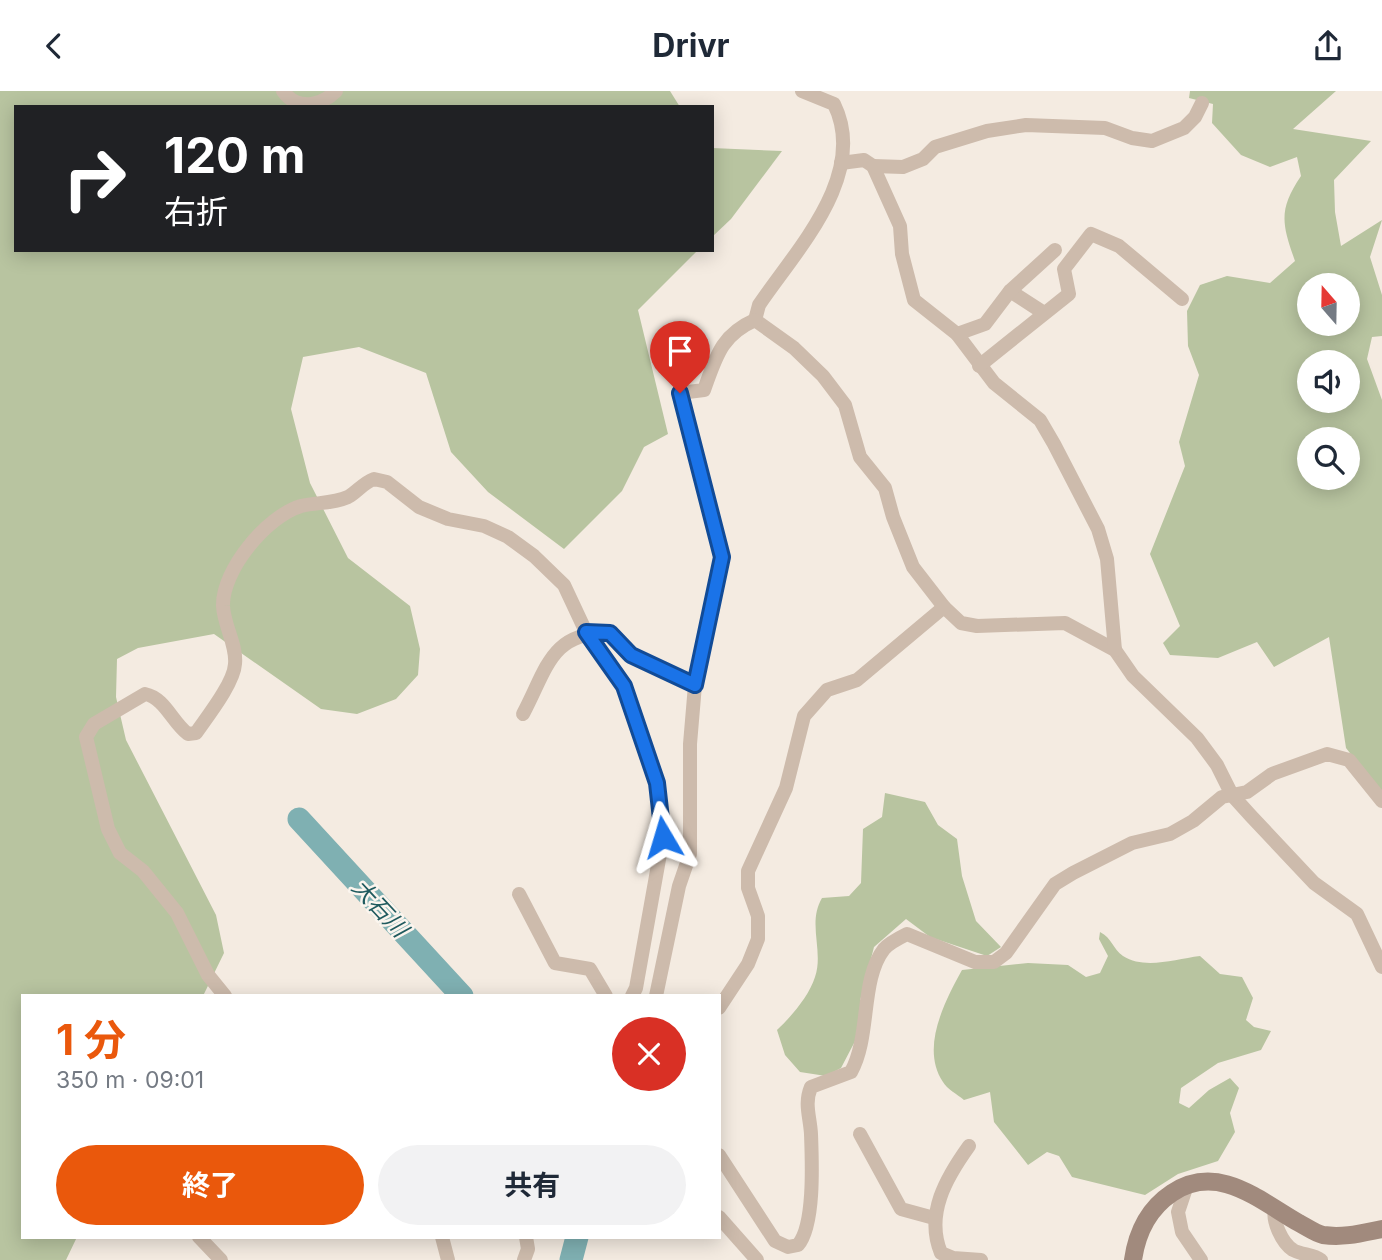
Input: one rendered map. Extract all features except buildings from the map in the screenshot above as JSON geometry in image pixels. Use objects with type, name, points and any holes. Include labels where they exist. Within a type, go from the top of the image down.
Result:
[{"type":"main road","points":[[1133,1260],[1136,1238],[1150,1213],[1162,1199],[1186,1185],[1213,1181],[1233,1184],[1321,1234],[1348,1236],[1382,1229]]},
{"type":"street","points":[[283,91],[296,102],[308,105],[325,101],[336,91]]},
{"type":"street","points":[[755,320],[759,305],[825,210],[841,163],[839,113],[834,103],[802,91]]},
{"type":"street","points":[[841,163],[864,160],[873,166],[903,167],[923,159],[935,147],[986,131],[1026,125],[1065,129],[1105,128],[1132,138],[1152,141],[1184,128],[1195,117],[1202,103]]},
{"type":"street","points":[[873,166],[900,226],[902,254],[914,300],[957,334],[994,383],[1040,420],[1098,529],[1107,559],[1115,650]]},
{"type":"street","points":[[979,366],[1069,294],[1064,269],[1091,235],[1119,246],[1181,299]]},
{"type":"street","points":[[957,334],[985,324],[1010,291],[1055,250]]},
{"type":"street","points":[[1010,291],[1044,313]]},
{"type":"street","points":[[755,320],[794,348],[823,376],[845,405],[860,457],[885,488],[893,517],[913,567],[944,607],[961,623],[977,626],[1065,623],[1115,650],[1133,675],[1197,738],[1217,765],[1232,795],[1314,883],[1357,914],[1382,967]]},
{"type":"street","points":[[656,994],[679,886],[690,854],[690,744],[695,685],[722,557],[680,393],[704,390],[717,352],[735,329],[755,320]]},
{"type":"street","points":[[223,994],[208,975],[177,913],[143,871],[120,853],[108,829],[86,737],[94,724],[145,694],[153,695],[181,729],[188,734],[195,733],[222,693],[235,664],[223,605],[225,587],[240,560],[275,518],[300,506],[341,499],[374,479],[387,482],[419,507],[448,519],[484,526],[508,537],[534,556],[565,585],[586,632],[624,686],[643,738],[659,797],[663,837],[633,994]]},
{"type":"street","points":[[721,1005],[748,964],[758,939],[758,916],[748,888],[748,871],[786,788],[804,716],[827,690],[857,680],[944,607]]},
{"type":"street","points":[[523,714],[559,646],[586,632],[610,633],[631,655],[695,685]]},
{"type":"street","points":[[721,1158],[775,1241],[788,1247],[798,1245],[804,1238],[808,1214],[811,1131],[805,1100],[811,1087],[851,1072],[859,1058],[875,965],[885,947],[907,934],[975,962],[994,962],[1006,953],[1055,884],[1102,855],[1132,843],[1170,834],[1193,821],[1222,796],[1247,792],[1272,774],[1327,754],[1349,760],[1382,801]]},
{"type":"street","points":[[519,894],[555,963],[590,969],[605,994]]},
{"type":"street","points":[[860,1134],[901,1209],[934,1218]]},
{"type":"street","points":[[969,1146],[945,1180],[934,1218],[936,1239],[941,1253],[953,1258],[981,1260]]},
{"type":"street","points":[[1186,1185],[1178,1212],[1182,1231],[1201,1260]]},
{"type":"street","points":[[1275,1209],[1273,1216],[1281,1236],[1293,1250],[1321,1260]]},
{"type":"street","points":[[721,1219],[757,1260]]},
{"type":"street","points":[[196,1239],[221,1260]]},
{"type":"street","points":[[442,1239],[447,1260]]},
{"type":"street","points":[[524,1260],[528,1249],[526,1239]]},
{"type":"green space","points":[[0,91],[670,91],[679,105],[14,105],[14,252],[696,252],[638,310],[668,434],[644,447],[622,491],[564,549],[488,492],[451,452],[426,373],[359,347],[303,357],[291,409],[310,483],[348,558],[410,606],[420,649],[418,675],[396,699],[357,714],[321,709],[214,634],[138,648],[117,659],[116,697],[126,740],[216,915],[224,953],[204,994],[21,994],[21,1239],[76,1239],[66,1260],[0,1260]]},
{"type":"green space","points":[[1190,91],[1336,91],[1293,129],[1371,141],[1334,180],[1335,212],[1341,246],[1382,220],[1370,257],[1382,295],[1382,336],[1372,337],[1367,359],[1382,400],[1382,794],[1346,748],[1329,637],[1274,667],[1257,642],[1218,658],[1170,655],[1163,643],[1180,626],[1150,554],[1185,466],[1179,442],[1199,375],[1188,346],[1187,311],[1200,285],[1227,276],[1270,283],[1295,261],[1287,237],[1285,217],[1289,198],[1301,176],[1297,157],[1270,167],[1241,155],[1212,123],[1213,104],[1189,98]]},
{"type":"green space","points":[[714,148],[782,151],[731,219],[714,235]]},
{"type":"green space","points":[[885,793],[925,802],[938,825],[957,839],[962,876],[976,921],[1001,947],[987,956],[930,937],[906,919],[874,947],[860,1001],[864,1024],[841,1068],[826,1076],[800,1072],[785,1055],[777,1030],[799,1006],[815,977],[818,957],[816,917],[822,898],[849,896],[861,883],[863,829],[882,817]]},
{"type":"green space","points":[[1100,932],[1123,956],[1132,960],[1150,963],[1200,956],[1220,974],[1242,977],[1253,998],[1246,1020],[1254,1027],[1271,1031],[1261,1050],[1218,1063],[1181,1088],[1179,1103],[1189,1108],[1209,1090],[1230,1078],[1239,1088],[1230,1113],[1235,1132],[1218,1161],[1178,1174],[1145,1195],[1072,1177],[1059,1156],[1047,1152],[1028,1165],[994,1122],[990,1092],[964,1100],[943,1082],[934,1055],[937,1025],[962,970],[1028,963],[1068,965],[1086,977],[1100,973],[1108,956],[1099,939]]},
{"type":"waterway","name":"大石川","points":[[299,819],[460,994]]},
{"type":"waterway","name":"大石川","points":[[571,1260],[576,1239]]},
{"type":"route","points":[[663,837],[657,783],[624,686],[586,632],[610,633],[631,655],[695,685],[722,557],[680,393]]}]
